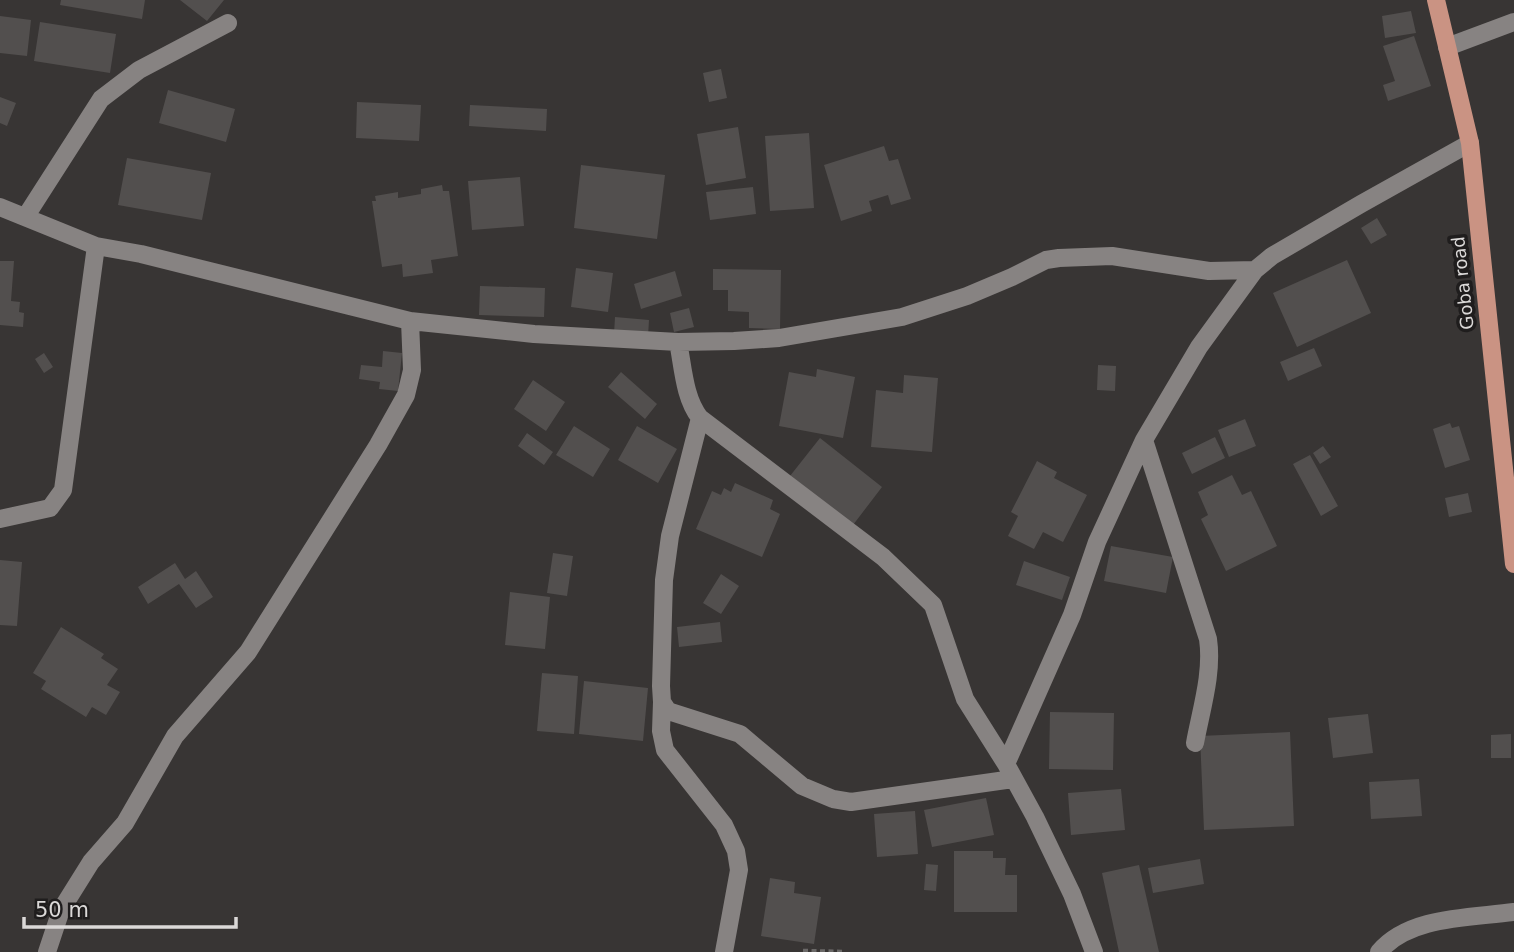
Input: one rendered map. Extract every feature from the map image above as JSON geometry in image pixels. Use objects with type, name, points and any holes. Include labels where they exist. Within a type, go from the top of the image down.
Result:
[{"type":"main road","name":"Goba road","points":[[1436,0],[1470,143],[1514,564]]},
{"type":"street","points":[[1447,47],[1514,22]]},
{"type":"street","points":[[26,216],[101,99],[139,70],[229,23]]},
{"type":"street","points":[[1010,772],[1072,615],[1097,542],[1143,440],[1199,347],[1255,270],[1272,256],[1470,143]]},
{"type":"street","points":[[0,207],[96,246],[166,260],[410,321],[534,334],[678,342],[779,338],[902,317],[967,296],[1046,260],[1059,258],[1112,256],[1209,271],[1255,270]]},
{"type":"street","points":[[0,519],[50,508],[63,490],[96,246]]},
{"type":"street","points":[[47,952],[61,910],[91,862],[125,823],[175,736],[248,652],[384,435],[406,395],[412,370],[410,321]]},
{"type":"street","points":[[678,342],[687,388],[692,405],[700,418],[883,556],[933,605],[965,699],[1035,817],[1072,894],[1094,952]]},
{"type":"street","points":[[700,418],[670,536],[664,580],[661,732],[666,750],[724,825],[736,851],[739,870],[724,952]]},
{"type":"street","points":[[1143,440],[1209,639],[1208,673],[1195,743]]},
{"type":"street","points":[[662,702],[668,711],[740,734],[802,786],[840,801],[851,802],[1010,772]]},
{"type":"street","points":[[1379,952],[1388,942],[1405,931],[1446,920],[1514,912]]},
{"type":"path","points":[[803,951],[845,952]]},
{"type":"building","points":[[61,0],[145,0],[142,19],[60,5]]},
{"type":"building","points":[[180,0],[224,0],[207,21]]},
{"type":"building","points":[[1411,11],[1416,33],[1385,38],[1382,16]]},
{"type":"building","points":[[0,16],[31,20],[27,56],[0,53]]},
{"type":"building","points":[[40,22],[116,34],[110,73],[34,61]]},
{"type":"building","points":[[1414,36],[1431,86],[1388,101],[1383,85],[1395,81],[1383,46]]},
{"type":"building","points":[[721,69],[727,98],[709,102],[703,73]]},
{"type":"building","points":[[168,90],[235,109],[226,142],[159,123]]},
{"type":"building","points":[[0,97],[16,103],[7,126],[0,123]]},
{"type":"building","points":[[357,102],[421,105],[419,141],[356,138]]},
{"type":"building","points":[[470,105],[547,109],[546,131],[469,126]]},
{"type":"building","points":[[738,127],[746,178],[706,185],[697,134]]},
{"type":"building","points":[[809,133],[814,208],[770,211],[765,136]]},
{"type":"building","points":[[884,146],[889,161],[898,159],[911,199],[891,205],[888,195],[869,201],[872,211],[841,221],[824,165]]},
{"type":"building","points":[[127,158],[211,173],[202,220],[118,205]]},
{"type":"building","points":[[581,165],[665,175],[657,239],[574,228]]},
{"type":"building","points":[[520,177],[524,226],[472,230],[468,181]]},
{"type":"building","points":[[442,185],[443,191],[449,191],[458,256],[431,260],[433,273],[403,277],[402,264],[382,267],[372,201],[376,201],[375,196],[398,192],[398,198],[421,194],[421,189]]},
{"type":"building","points":[[753,187],[756,214],[710,220],[706,192]]},
{"type":"building","points":[[1377,218],[1387,235],[1371,244],[1361,228]]},
{"type":"building","points":[[1347,260],[1371,313],[1297,347],[1273,293]]},
{"type":"building","points":[[0,261],[14,261],[11,301],[20,302],[19,312],[24,313],[23,327],[0,325]]},
{"type":"building","points":[[576,268],[613,273],[608,312],[571,307]]},
{"type":"building","points":[[713,269],[781,270],[780,329],[749,328],[749,312],[728,311],[728,290],[713,290]]},
{"type":"building","points":[[675,271],[682,296],[641,309],[634,284]]},
{"type":"building","points":[[480,286],[545,288],[544,317],[479,315]]},
{"type":"building","points":[[689,308],[694,327],[674,332],[670,313]]},
{"type":"building","points":[[615,317],[649,320],[648,337],[614,334]]},
{"type":"building","points":[[1314,348],[1322,366],[1288,381],[1280,362]]},
{"type":"building","points":[[383,351],[402,353],[398,391],[379,389],[380,382],[359,379],[361,365],[382,367]]},
{"type":"building","points":[[44,353],[53,367],[44,373],[35,359]]},
{"type":"building","points":[[1098,365],[1116,366],[1115,391],[1097,390]]},
{"type":"building","points":[[817,369],[855,377],[843,438],[779,426],[789,372],[816,377]]},
{"type":"building","points":[[621,372],[657,404],[645,419],[608,387]]},
{"type":"building","points":[[904,375],[938,378],[932,452],[871,447],[876,390],[903,393]]},
{"type":"building","points":[[533,380],[565,402],[546,431],[514,409]]},
{"type":"building","points":[[1245,419],[1256,446],[1229,457],[1218,430]]},
{"type":"building","points":[[1450,423],[1452,428],[1459,426],[1470,460],[1445,468],[1433,429]]},
{"type":"building","points":[[574,426],[610,449],[593,477],[556,455]]},
{"type":"building","points":[[637,426],[677,449],[658,483],[618,460]]},
{"type":"building","points":[[527,433],[553,452],[544,465],[518,446]]},
{"type":"building","points":[[1215,437],[1225,458],[1192,474],[1182,453]]},
{"type":"building","points":[[820,438],[882,487],[853,525],[790,476]]},
{"type":"building","points":[[1323,446],[1331,457],[1320,464],[1313,453]]},
{"type":"building","points":[[1310,455],[1338,506],[1321,516],[1293,464]]},
{"type":"building","points":[[1037,461],[1057,472],[1054,478],[1087,495],[1063,542],[1043,532],[1034,549],[1008,536],[1018,516],[1011,512]]},
{"type":"building","points":[[1232,475],[1242,495],[1251,491],[1277,546],[1226,571],[1201,519],[1208,515],[1198,492]]},
{"type":"building","points":[[735,483],[773,500],[770,509],[780,514],[762,557],[696,529],[712,491],[721,495],[724,488],[731,492]]},
{"type":"building","points":[[1468,493],[1472,512],[1449,517],[1445,498]]},
{"type":"building","points":[[1111,546],[1173,557],[1166,593],[1104,581]]},
{"type":"building","points":[[553,553],[573,556],[567,596],[547,593]]},
{"type":"building","points":[[0,560],[22,562],[17,626],[0,625]]},
{"type":"building","points":[[1024,561],[1070,577],[1062,600],[1016,585]]},
{"type":"building","points":[[175,563],[185,579],[196,571],[213,597],[196,608],[179,584],[148,604],[138,587]]},
{"type":"building","points":[[721,574],[739,586],[721,614],[703,603]]},
{"type":"building","points":[[510,592],[550,597],[545,649],[505,645]]},
{"type":"building","points":[[720,622],[722,642],[679,647],[677,627]]},
{"type":"building","points":[[61,627],[104,654],[101,658],[118,669],[107,685],[120,692],[106,715],[92,707],[86,717],[41,689],[46,681],[33,673]]},
{"type":"building","points":[[542,673],[578,676],[574,734],[537,731]]},
{"type":"building","points":[[584,681],[648,688],[643,741],[579,734]]},
{"type":"building","points":[[1050,712],[1114,713],[1113,770],[1049,769]]},
{"type":"building","points":[[1368,714],[1373,753],[1333,758],[1328,718]]},
{"type":"building","points":[[1290,732],[1294,826],[1204,830],[1200,736]]},
{"type":"building","points":[[1511,734],[1511,758],[1491,758],[1491,735]]},
{"type":"building","points":[[1419,779],[1422,816],[1371,819],[1369,782]]},
{"type":"building","points":[[1121,789],[1125,830],[1071,835],[1068,793]]},
{"type":"building","points":[[986,798],[994,835],[932,847],[924,810]]},
{"type":"building","points":[[915,811],[918,854],[877,857],[874,814]]},
{"type":"building","points":[[954,851],[993,851],[993,858],[1006,858],[1005,875],[1017,875],[1017,912],[954,912]]},
{"type":"building","points":[[1200,859],[1204,884],[1153,893],[1148,868]]},
{"type":"building","points":[[926,864],[938,865],[936,891],[924,890]]},
{"type":"building","points":[[1139,865],[1159,952],[1119,952],[1102,873]]},
{"type":"building","points":[[770,878],[795,882],[794,893],[821,897],[814,944],[761,936]]}]
